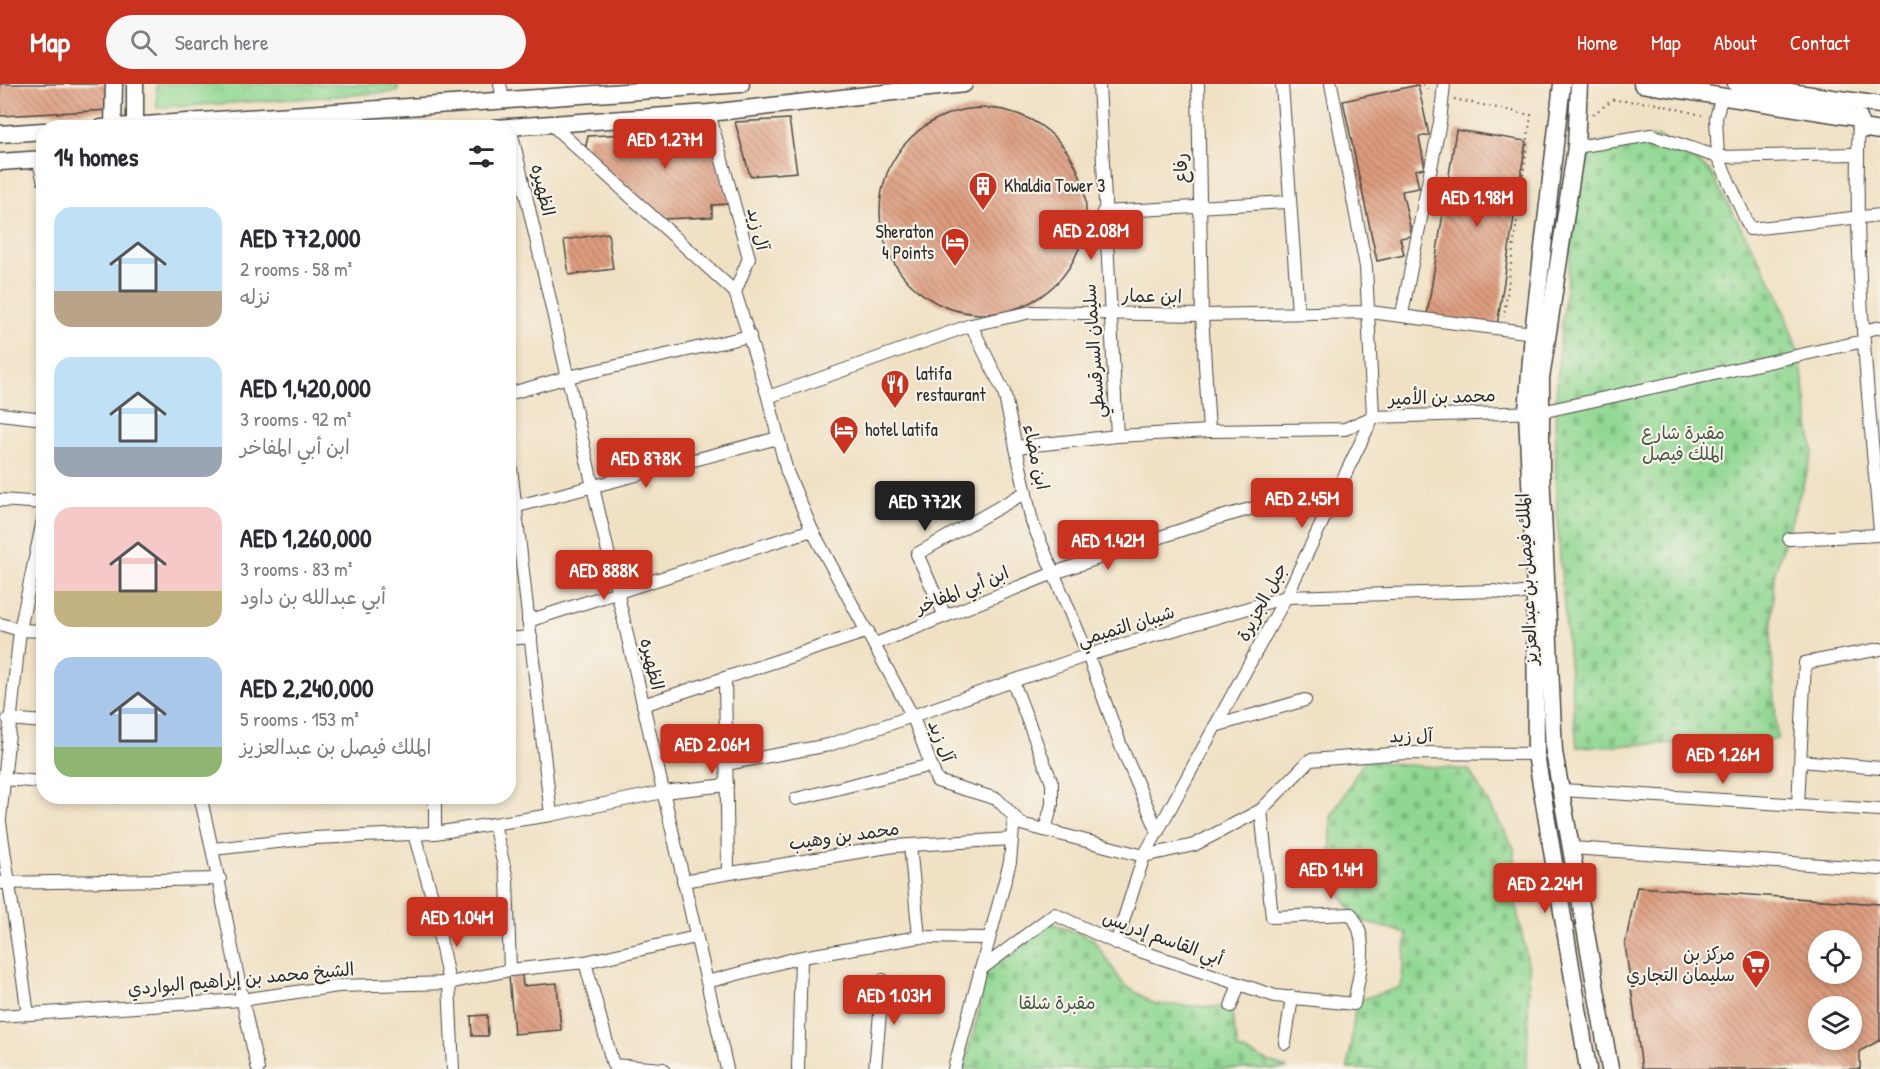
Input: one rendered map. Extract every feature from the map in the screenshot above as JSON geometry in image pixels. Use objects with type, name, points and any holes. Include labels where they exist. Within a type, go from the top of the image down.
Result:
[{"type":"street","points":[[113,120],[114,84]]},
{"type":"street","points":[[135,84],[135,120]]},
{"type":"street","points":[[190,120],[501,92],[741,84]]},
{"type":"street","points":[[516,126],[709,113],[964,84]]},
{"type":"street","name":"سليمان السرقسطي","points":[[1099,84],[1103,212],[1117,436]]},
{"type":"street","name":"رفاع","points":[[1198,84],[1202,315],[1209,431]]},
{"type":"street","points":[[1282,84],[1288,202],[1298,313]]},
{"type":"street","name":"جبل الجزيرة","points":[[1116,944],[1144,856],[1286,597],[1373,417],[1370,312],[1366,267],[1330,84]]},
{"type":"street","name":"الملك فيصل بن عبدالعزيز","points":[[1562,84],[1534,412],[1542,590],[1554,752],[1563,790],[1610,1069]]},
{"type":"street","name":"الملك فيصل بن عبدالعزيز","points":[[1540,334],[1576,147],[1579,84]]},
{"type":"street","points":[[1642,84],[1859,118]]},
{"type":"street","points":[[1736,84],[1880,105]]},
{"type":"street","points":[[1402,314],[1440,122],[1443,90]]},
{"type":"street","points":[[1722,95],[1716,118],[1718,157],[1750,229],[1880,215]]},
{"type":"street","name":"آل زيد","points":[[709,113],[749,258],[735,292],[768,397],[787,472],[812,530],[913,717],[937,781],[997,800],[1021,824],[1144,856],[1194,845],[1261,810],[1310,760],[1405,753],[1536,753]]},
{"type":"street","points":[[1859,118],[1861,128],[1880,131]]},
{"type":"street","points":[[1789,539],[1880,533],[1863,336],[1857,154],[1859,118]]},
{"type":"street","points":[[551,124],[735,292]]},
{"type":"street","points":[[0,134],[36,132]]},
{"type":"street","points":[[1576,147],[1651,135],[1718,157],[1857,154]]},
{"type":"street","points":[[0,162],[36,159]]},
{"type":"street","name":"الظهيره","points":[[516,181],[567,377],[727,1069]]},
{"type":"street","points":[[1103,212],[1288,202]]},
{"type":"street","name":"ابن عمار","points":[[768,397],[971,325],[1031,312],[1202,315],[1370,312],[1402,314],[1540,334]]},
{"type":"street","name":"ابن مضاء","points":[[971,325],[1004,392],[1032,522],[1088,655],[1120,746],[1158,832]]},
{"type":"street","name":"محمد بن الأمير","points":[[1016,447],[1117,436],[1209,431],[1345,429],[1373,417],[1534,412],[1863,336],[1880,327]]},
{"type":"street","points":[[516,392],[567,377],[750,336]]},
{"type":"street","points":[[0,414],[36,418]]},
{"type":"street","points":[[516,507],[778,438]]},
{"type":"street","name":"ابن أبي المفاخر","points":[[875,644],[1054,573],[1214,519],[1318,490],[1339,488]]},
{"type":"street","points":[[945,616],[917,554],[1026,492]]},
{"type":"street","points":[[0,500],[36,502]]},
{"type":"street","points":[[528,621],[618,595],[812,530]]},
{"type":"street","points":[[516,536],[531,637],[551,815]]},
{"type":"street","points":[[28,1014],[4,883],[0,820],[8,719],[20,630],[36,553]]},
{"type":"street","name":"الملك فيصل بن عبدالعزيز","points":[[1542,590],[1536,753],[1588,1069]]},
{"type":"street","name":"شيبان التميمي","points":[[726,764],[829,745],[1088,655],[1286,597],[1493,591],[1515,594],[1542,590]]},
{"type":"street","points":[[0,624],[20,630],[36,631]]},
{"type":"street","points":[[643,705],[868,631]]},
{"type":"street","points":[[516,638],[531,637]]},
{"type":"street","points":[[1798,805],[1805,663],[1880,648]]},
{"type":"street","points":[[725,678],[728,871]]},
{"type":"street","points":[[1013,682],[1052,783],[1052,804],[1046,830]]},
{"type":"street","points":[[1215,726],[1305,700]]},
{"type":"street","points":[[8,719],[36,721]]},
{"type":"street","points":[[1801,761],[1880,768]]},
{"type":"street","points":[[796,799],[931,765]]},
{"type":"street","points":[[3,779],[36,782]]},
{"type":"street","points":[[213,849],[314,838],[435,833],[551,815],[663,792],[727,785]]},
{"type":"street","points":[[1563,790],[1880,810]]},
{"type":"street","points":[[199,804],[220,879],[242,1000],[258,1069]]},
{"type":"street","points":[[435,804],[435,833]]},
{"type":"street","name":"أبي القاسم إدريس","points":[[980,970],[1054,914],[1116,944],[1275,996],[1354,1004],[1364,944],[1359,925],[1351,914],[1272,917],[1261,810]]},
{"type":"street","points":[[954,1069],[1010,862],[1014,817]]},
{"type":"street","points":[[494,824],[507,879],[510,970]]},
{"type":"street","points":[[414,834],[430,893],[449,983],[453,1069]]},
{"type":"street","name":"محمد بن وهيب","points":[[683,881],[728,871],[910,845],[1012,839]]},
{"type":"street","points":[[910,845],[919,937]]},
{"type":"street","points":[[1572,848],[1880,869]]},
{"type":"street","points":[[4,883],[220,879]]},
{"type":"street","name":"الشيخ محمد بن إبراهيم البواردي","points":[[0,1016],[242,1000],[338,986],[449,983],[510,970],[585,962],[696,937]]},
{"type":"street","points":[[707,982],[801,958],[919,937],[988,938]]},
{"type":"street","points":[[798,1069],[801,958]]},
{"type":"street","points":[[585,962],[613,1067],[663,1069]]},
{"type":"street","points":[[875,1069],[883,980]]},
{"type":"street","points":[[1231,1006],[1239,984]]},
{"type":"street","points":[[1285,1044],[1292,997]]},
{"type":"path","points":[[1423,84],[1433,95],[1434,84]]},
{"type":"path","points":[[1443,90],[1531,115],[1503,330]]},
{"type":"path","points":[[1591,116],[1613,100],[1652,104],[1716,118]]},
{"type":"green space","points":[[157,84],[398,84],[398,92],[157,108]]},
{"type":"green space","name":"مقبرة شارع الملك فيصل","points":[[1659,137],[1709,170],[1778,294],[1800,358],[1813,453],[1774,575],[1771,637],[1777,739],[1577,747],[1561,574],[1555,444],[1558,369],[1572,240],[1586,144]]},
{"type":"green space","points":[[1364,761],[1469,770],[1514,848],[1514,896],[1529,968],[1527,1069],[1348,1069],[1356,1001],[1401,987],[1407,933],[1356,920],[1331,877],[1331,817]]},
{"type":"green space","name":"مقبرة شلقا","points":[[1047,921],[1093,939],[1123,984],[1154,1004],[1231,1008],[1238,1049],[1288,1069],[963,1069],[982,1000],[977,991],[992,963],[1008,957]]},
{"type":"building","points":[[0,84],[109,84],[110,110],[0,116]]},
{"type":"building","points":[[1418,85],[1429,135],[1419,137],[1425,168],[1415,170],[1419,188],[1402,191],[1412,236],[1400,238],[1404,255],[1377,261],[1343,101]]},
{"type":"building","name":"Khaldia Tower 3","points":[[983,108],[1003,110],[1022,116],[1056,138],[1078,172],[1084,191],[1086,211],[1084,231],[1078,250],[1056,284],[1022,306],[1003,312],[983,314],[963,312],[944,306],[910,284],[888,250],[882,231],[880,211],[882,191],[888,172],[910,138],[944,116],[963,110]]},
{"type":"building","points":[[789,119],[797,172],[750,176],[735,122]]},
{"type":"building","points":[[708,130],[730,204],[712,205],[712,217],[662,219],[585,150],[588,136]]},
{"type":"building","points":[[1456,130],[1526,141],[1497,326],[1427,315]]},
{"type":"building","points":[[608,233],[613,269],[569,275],[564,240]]},
{"type":"building","name":"مركز بن سليمان التجاري","points":[[1637,887],[1880,904],[1880,1040],[1862,1050],[1862,996],[1808,996],[1808,1050],[1862,1050],[1860,1069],[1642,1069],[1625,944]]},
{"type":"building","points":[[522,975],[523,986],[557,983],[561,1030],[514,1034],[509,976]]},
{"type":"building","points":[[487,1015],[488,1036],[472,1036],[471,1016]]},
{"type":"place","name":"Khaldia Tower 3","points":[[983,212]]},
{"type":"place","name":"Sheraton 4 Points","points":[[955,268]]},
{"type":"place","name":"latifa restaurant","points":[[895,410]]},
{"type":"place","name":"hotel latifa","points":[[844,456]]},
{"type":"place","name":"مركز بن سليمان التجاري","points":[[1756,990]]}]
